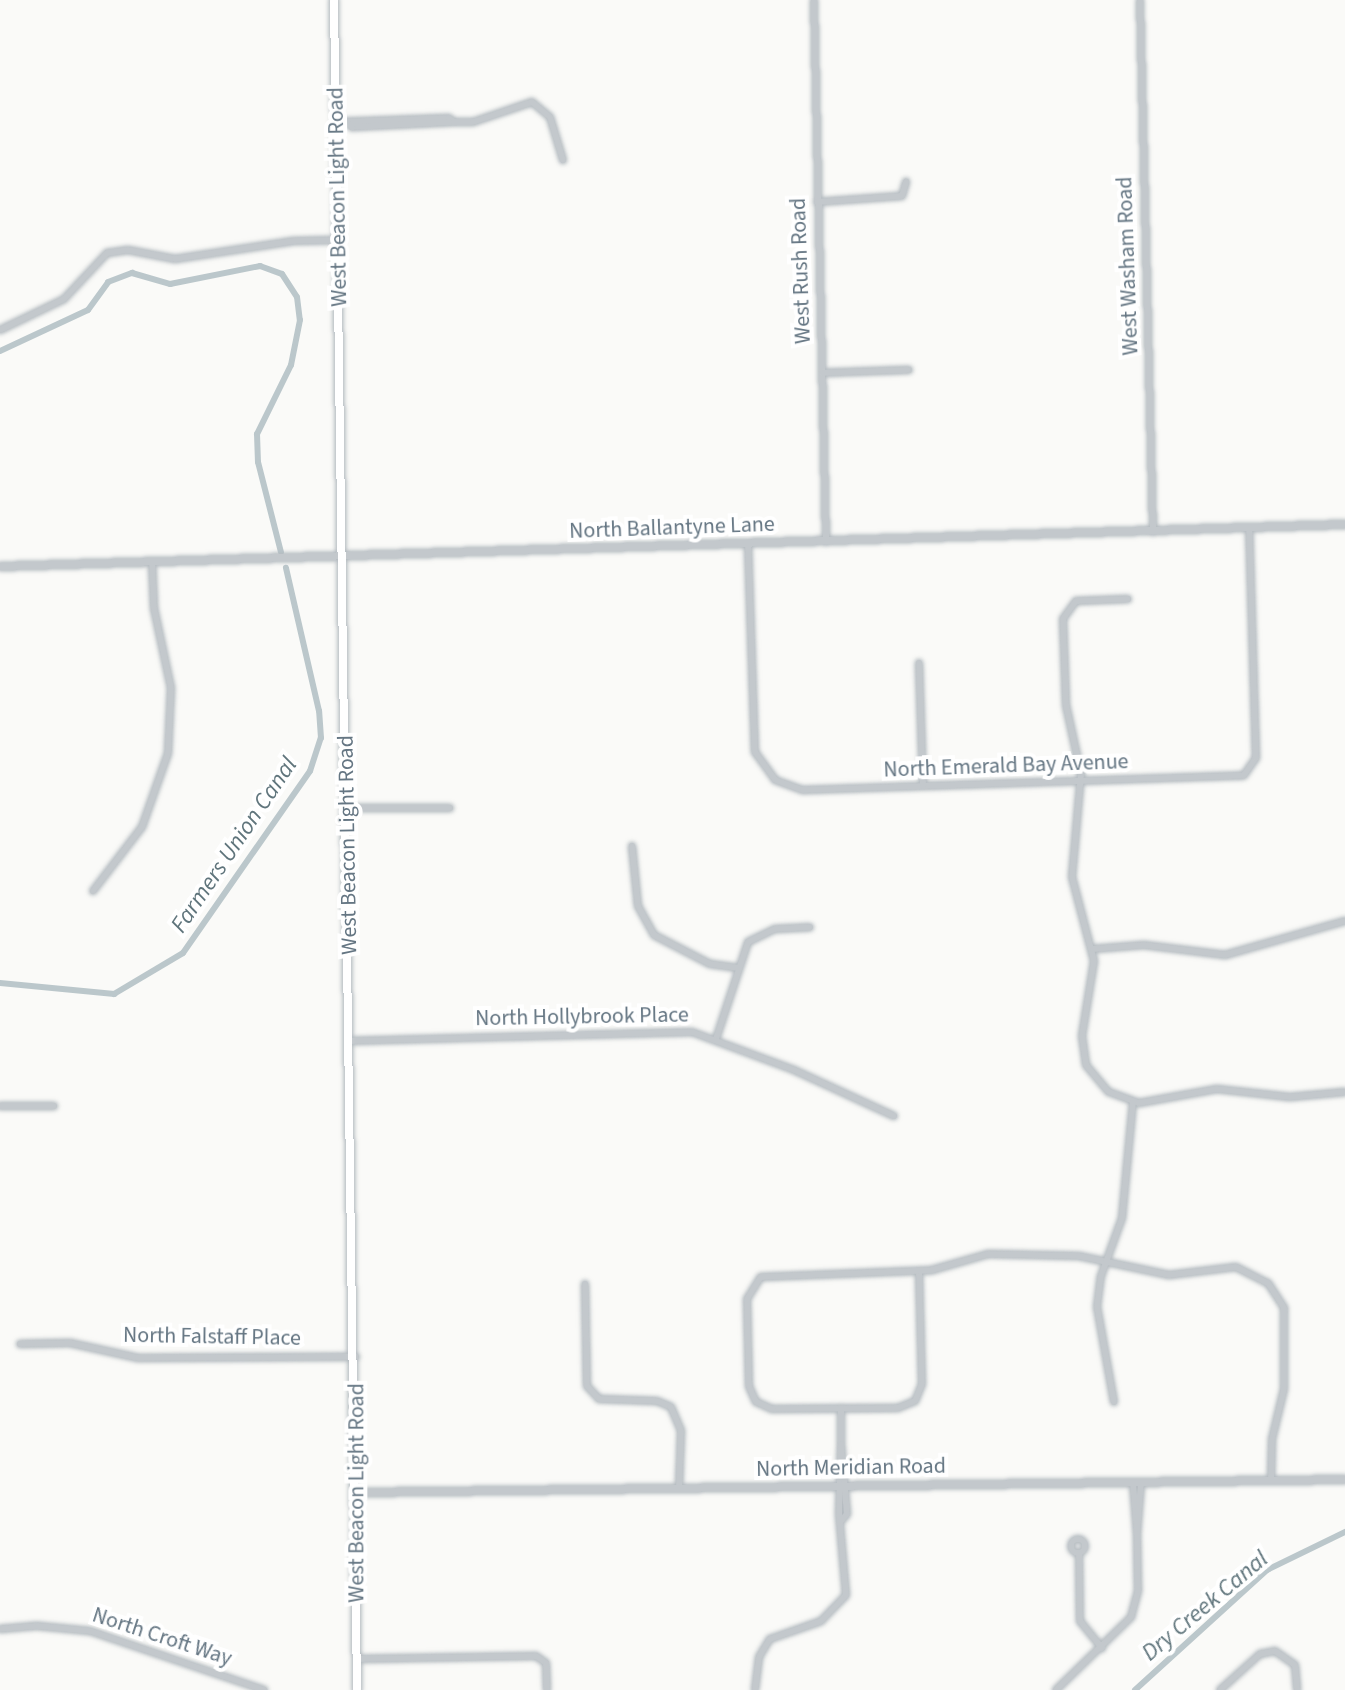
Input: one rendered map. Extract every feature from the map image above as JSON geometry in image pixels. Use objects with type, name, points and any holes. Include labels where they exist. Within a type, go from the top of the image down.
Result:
[{"type":"main road","name":"West Beacon Light Road","points":[[334,0],[341,122],[339,240],[358,1492],[357,1690]]},
{"type":"street","name":"West Rush Road","points":[[814,0],[826,542]]},
{"type":"street","name":"West Washam Road","points":[[1140,0],[1153,532]]},
{"type":"street","points":[[341,122],[352,127],[473,122],[532,102],[550,117],[563,160]]},
{"type":"street","points":[[817,202],[902,196],[906,182]]},
{"type":"street","points":[[0,330],[64,299],[107,253],[128,250],[175,259],[294,241],[339,240]]},
{"type":"street","points":[[822,373],[909,370]]},
{"type":"street","name":"North Ballantyne Lane","points":[[0,566],[1345,524]]},
{"type":"street","name":"North Emerald Bay Avenue","points":[[748,544],[753,744],[767,773],[803,790],[1250,772],[1256,758],[1249,528]]},
{"type":"street","points":[[93,891],[142,827],[168,753],[171,688],[154,608],[152,561]]},
{"type":"street","points":[[1128,599],[1076,601],[1065,611],[1066,705],[1082,781],[1071,862],[1093,949],[1083,1057],[1102,1087],[1133,1102],[1217,1089],[1290,1097],[1345,1092]]},
{"type":"street","points":[[919,663],[923,786]]},
{"type":"street","points":[[347,808],[450,808]]},
{"type":"street","points":[[632,846],[638,906],[654,935],[710,964],[739,968]]},
{"type":"street","points":[[1093,949],[1144,945],[1225,955],[1345,921]]},
{"type":"street","points":[[716,1039],[744,948],[754,938],[775,929],[810,927]]},
{"type":"street","name":"North Hollybrook Place","points":[[351,1041],[667,1030],[716,1039],[894,1116]]},
{"type":"street","points":[[1114,1402],[1097,1317],[1106,1261],[1122,1218],[1133,1102]]},
{"type":"street","points":[[0,1106],[54,1106]]},
{"type":"street","points":[[919,1271],[922,1384],[915,1401],[898,1408],[772,1409],[756,1402],[749,1386],[747,1299],[754,1282],[768,1275],[919,1271],[983,1255],[1106,1261],[1169,1275],[1236,1267],[1273,1288],[1284,1308],[1284,1389],[1272,1439],[1271,1480]]},
{"type":"street","points":[[585,1284],[587,1386],[599,1399],[657,1401],[671,1407],[681,1431],[679,1488]]},
{"type":"street","name":"North Falstaff Place","points":[[20,1344],[70,1343],[138,1358],[356,1357]]},
{"type":"street","points":[[755,1690],[759,1657],[770,1639],[821,1621],[846,1595],[841,1408]]},
{"type":"street","name":"North Meridian Road","points":[[358,1492],[1345,1479]]},
{"type":"street","points":[[1056,1690],[1126,1625],[1134,1608],[1137,1482]]},
{"type":"street","points":[[1079,1553],[1080,1621],[1102,1648]]},
{"type":"street","name":"North Croft Way","points":[[0,1629],[60,1627],[102,1634],[264,1690]]},
{"type":"street","points":[[1220,1690],[1268,1651],[1292,1660],[1297,1690]]},
{"type":"street","points":[[357,1659],[536,1656],[546,1663],[547,1690]]},
{"type":"waterway","name":"Farmers Union Canal","points":[[0,351],[88,310],[108,282],[132,273],[170,284],[260,266],[282,274],[297,297],[300,320],[291,365],[257,434],[258,462],[281,552]]},
{"type":"waterway","name":"Farmers Union Canal","points":[[0,983],[114,994],[183,953],[310,771],[321,738],[319,711],[286,568]]},
{"type":"waterway","name":"Dry Creek Canal","points":[[1135,1690],[1267,1570],[1345,1532]]}]
